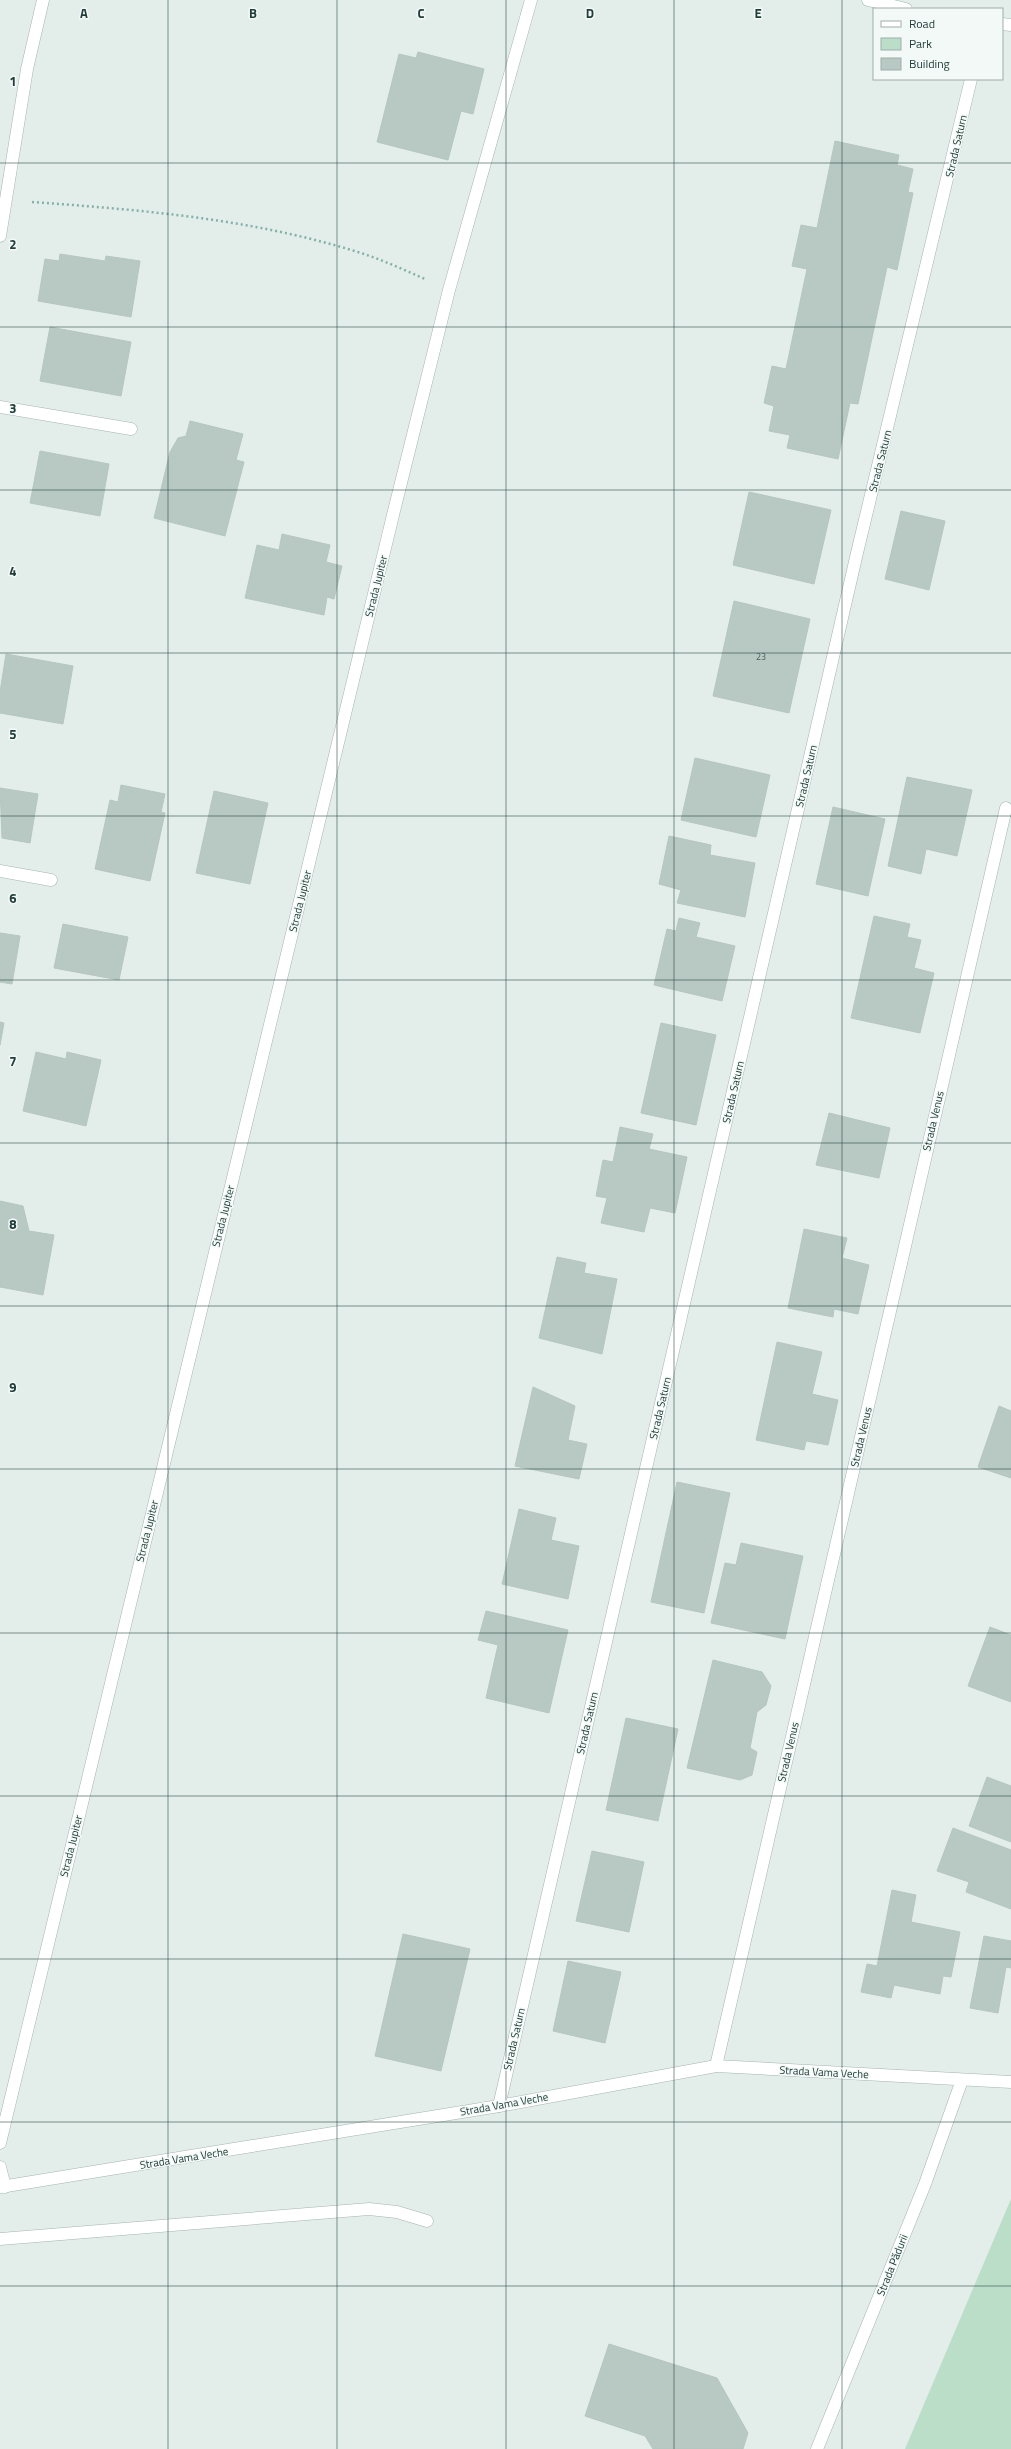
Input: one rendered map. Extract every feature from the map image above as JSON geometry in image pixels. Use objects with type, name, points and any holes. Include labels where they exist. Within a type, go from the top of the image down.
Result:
[{"type":"street","points":[[0,236],[27,70],[43,0]]},
{"type":"street","name":"Strada Jupiter","points":[[0,2143],[449,290],[531,0]]},
{"type":"street","points":[[868,0],[902,8]]},
{"type":"street","name":"Strada Saturn","points":[[499,2106],[857,553],[971,80]]},
{"type":"street","points":[[0,407],[131,430]]},
{"type":"street","name":"Strada Venus","points":[[716,2066],[1006,808]]},
{"type":"street","points":[[0,871],[51,880]]},
{"type":"street","name":"Strada Vama Veche","points":[[3,2187],[499,2106],[716,2066],[1011,2082]]},
{"type":"street","name":"Strada Pădurii","points":[[818,2449],[924,2184],[962,2080]]},
{"type":"street","points":[[0,2167],[3,2187]]},
{"type":"street","points":[[0,2239],[369,2209],[397,2212],[427,2221]]},
{"type":"path","points":[[5,200],[129,209],[239,223],[303,237],[362,253],[449,290]]},
{"type":"green space","points":[[1011,2199],[1011,2449],[905,2449]]},
{"type":"building","points":[[418,52],[484,69],[473,114],[461,111],[448,160],[377,142],[399,54],[416,58]]},
{"type":"building","points":[[835,141],[899,155],[897,165],[913,169],[908,192],[913,193],[897,270],[887,267],[858,404],[850,403],[838,459],[787,448],[790,435],[769,431],[774,406],[764,403],[772,366],[786,369],[807,269],[792,266],[801,225],[817,228]]},
{"type":"building","points":[[60,254],[105,261],[106,256],[140,261],[131,317],[38,301],[45,259],[59,261]]},
{"type":"building","points":[[50,327],[131,342],[121,396],[40,381]]},
{"type":"building","points":[[190,421],[243,434],[236,460],[244,462],[225,536],[154,518],[170,452],[178,438],[186,436]]},
{"type":"building","points":[[40,451],[109,464],[100,516],[30,503]]},
{"type":"building","points":[[749,492],[831,510],[814,584],[733,565]]},
{"type":"building","points":[[901,511],[945,521],[929,590],[885,579]]},
{"type":"building","points":[[282,534],[330,545],[326,562],[342,566],[334,599],[327,597],[324,615],[245,598],[257,545],[279,550]]},
{"type":"building","points":[[734,601],[810,619],[789,713],[713,696]]},
{"type":"building","points":[[6,654],[73,666],[63,724],[0,713],[0,692]]},
{"type":"building","points":[[695,758],[770,775],[756,837],[681,820]]},
{"type":"building","points":[[907,777],[972,790],[957,856],[926,849],[921,874],[888,866]]},
{"type":"building","points":[[121,785],[165,794],[161,812],[165,813],[150,881],[95,869],[110,800],[118,802]]},
{"type":"building","points":[[0,788],[38,794],[30,843],[2,838]]},
{"type":"building","points":[[214,791],[268,803],[250,884],[196,873]]},
{"type":"building","points":[[833,807],[885,819],[868,896],[816,884]]},
{"type":"building","points":[[669,836],[711,845],[710,855],[755,863],[745,917],[677,903],[681,890],[659,884]]},
{"type":"building","points":[[874,916],[910,924],[907,937],[921,940],[914,968],[934,973],[920,1033],[851,1018]]},
{"type":"building","points":[[679,918],[700,923],[696,937],[735,946],[722,1001],[654,985],[667,929],[676,931]]},
{"type":"building","points":[[63,924],[128,937],[119,980],[54,968]]},
{"type":"building","points":[[0,933],[20,936],[12,984],[0,982]]},
{"type":"building","points":[[0,1022],[4,1023],[0,1045]]},
{"type":"building","points":[[661,1023],[716,1035],[696,1125],[641,1113]]},
{"type":"building","points":[[36,1052],[66,1059],[67,1052],[101,1060],[86,1126],[23,1111]]},
{"type":"building","points":[[829,1113],[890,1128],[879,1178],[816,1165]]},
{"type":"building","points":[[620,1127],[653,1134],[649,1149],[687,1157],[675,1213],[650,1208],[644,1232],[601,1223],[607,1198],[596,1196],[603,1160],[613,1162]]},
{"type":"building","points":[[0,1201],[23,1206],[29,1231],[54,1235],[43,1295],[0,1287]]},
{"type":"building","points":[[804,1229],[847,1238],[842,1258],[869,1265],[858,1314],[834,1309],[833,1317],[788,1308]]},
{"type":"building","points":[[557,1257],[586,1263],[584,1273],[617,1279],[602,1354],[539,1338]]},
{"type":"building","points":[[777,1342],[822,1352],[812,1394],[838,1400],[828,1445],[806,1441],[804,1450],[756,1440]]},
{"type":"building","points":[[533,1387],[575,1406],[568,1440],[587,1444],[579,1479],[515,1466]]},
{"type":"building","points":[[999,1406],[1011,1411],[1011,1478],[978,1467]]},
{"type":"building","points":[[677,1482],[730,1493],[704,1613],[651,1602]]},
{"type":"building","points":[[519,1509],[556,1518],[551,1540],[579,1546],[568,1599],[502,1584]]},
{"type":"building","points":[[741,1543],[803,1556],[785,1639],[711,1623],[725,1563],[736,1565]]},
{"type":"building","points":[[486,1611],[568,1630],[549,1713],[486,1698],[498,1645],[478,1640]]},
{"type":"building","points":[[990,1627],[1011,1635],[1011,1702],[968,1686]]},
{"type":"building","points":[[713,1660],[762,1672],[771,1686],[766,1705],[757,1712],[750,1748],[757,1752],[752,1775],[740,1780],[687,1768]]},
{"type":"building","points":[[626,1718],[678,1729],[658,1821],[606,1810]]},
{"type":"building","points":[[987,1777],[1011,1786],[1011,1842],[969,1826]]},
{"type":"building","points":[[953,1828],[1011,1850],[1011,1909],[966,1892],[969,1882],[937,1871]]},
{"type":"building","points":[[592,1851],[644,1862],[629,1932],[576,1921]]},
{"type":"building","points":[[892,1890],[916,1895],[911,1922],[960,1932],[951,1977],[943,1976],[940,1994],[894,1985],[891,1998],[861,1992],[867,1964],[877,1966]]},
{"type":"building","points":[[403,1934],[470,1949],[441,2071],[375,2056]]},
{"type":"building","points":[[984,1936],[1011,1941],[1011,1968],[1006,1967],[998,2013],[970,2008]]},
{"type":"building","points":[[568,1961],[621,1972],[605,2043],[553,2031]]},
{"type":"building","points":[[609,2344],[717,2378],[748,2433],[743,2449],[653,2449],[645,2436],[585,2416]]}]
